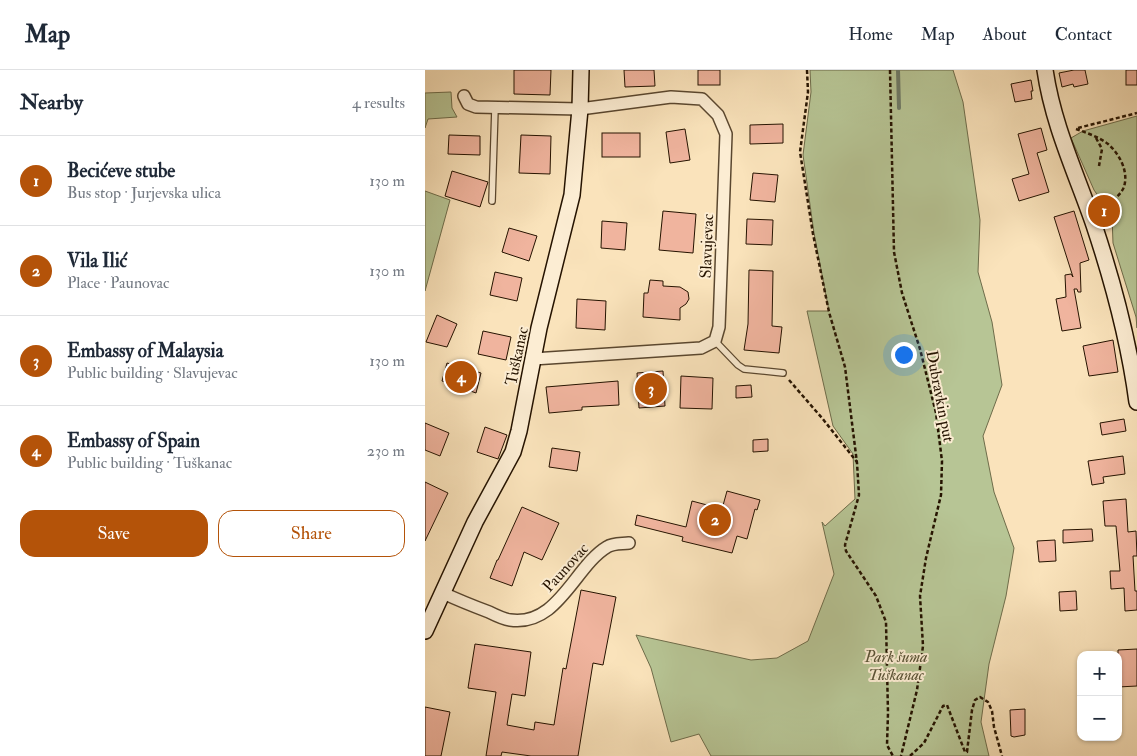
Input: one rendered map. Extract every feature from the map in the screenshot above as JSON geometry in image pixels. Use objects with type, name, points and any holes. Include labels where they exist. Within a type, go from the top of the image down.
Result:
[{"type":"street","name":"Tuškanac","points":[[425,631],[475,522],[513,452],[519,431],[533,359],[572,195],[580,109],[581,70]]},
{"type":"street","points":[[1045,70],[1051,105],[1059,132],[1094,227],[1121,319],[1130,355],[1137,402]]},
{"type":"street","name":"Slavujevac","points":[[464,96],[468,104],[476,107],[580,109],[671,97],[702,98],[718,115],[726,134],[719,327],[715,341]]},
{"type":"street","points":[[533,359],[701,348],[715,341]]},
{"type":"street","name":"Paunovac","points":[[443,593],[511,620],[529,618],[540,614],[561,598],[606,547],[629,543]]},
{"type":"lane","points":[[492,201],[495,108]]},
{"type":"lane","points":[[715,341],[744,369],[783,373]]},
{"type":"path","points":[[807,70],[808,92],[800,152],[813,234],[829,312],[845,366],[857,463],[859,495],[845,544],[846,551],[876,596],[886,622],[887,745],[893,756]]},
{"type":"path","name":"Dubravkin put","points":[[890,70],[894,252],[902,293],[920,349],[936,413],[942,461],[941,495],[926,558],[920,596],[923,646],[918,681],[901,756]]},
{"type":"path","points":[[1070,130],[1137,113]]},
{"type":"path","points":[[1076,129],[1109,145],[1122,164],[1126,178],[1123,190],[1115,199],[1102,208]]},
{"type":"path","points":[[1095,137],[1102,149],[1099,166]]},
{"type":"path","points":[[783,373],[822,418],[857,463]]},
{"type":"path","points":[[910,756],[924,742],[943,706],[947,705],[965,752],[967,752],[972,710],[975,700],[980,697],[988,702],[992,711],[1001,756]]},
{"type":"green space","name":"Park šuma Tuškanac","points":[[810,70],[953,70],[963,102],[980,220],[978,272],[992,322],[1002,385],[983,436],[994,492],[1014,548],[1006,596],[989,664],[981,722],[989,756],[711,756],[699,734],[671,742],[651,668],[636,635],[751,660],[777,658],[808,641],[834,574],[822,522],[825,526],[855,499],[853,454],[833,426],[807,311],[829,311],[814,233],[803,155],[811,92]]},
{"type":"green space","points":[[451,92],[452,108],[457,117],[428,119],[425,128],[425,93]]},
{"type":"green space","points":[[1137,116],[1137,328],[1136,317],[1113,243],[1112,216],[1094,190],[1071,138],[1083,131]]},
{"type":"green space","points":[[425,191],[450,200],[425,291]]},
{"type":"building","points":[[514,70],[551,70],[550,95],[514,94]]},
{"type":"building","points":[[624,70],[654,70],[655,86],[625,87]]},
{"type":"building","points":[[698,70],[720,70],[720,85],[698,85]]},
{"type":"building","points":[[1085,70],[1088,84],[1074,87],[1073,84],[1062,87],[1059,73]]},
{"type":"building","points":[[1126,70],[1137,70],[1137,85],[1126,85]]},
{"type":"building","points":[[1031,80],[1032,99],[1015,102],[1011,84]]},
{"type":"building","points":[[783,124],[783,143],[750,144],[750,125]]},
{"type":"building","points":[[1041,128],[1047,150],[1037,153],[1049,192],[1019,201],[1012,179],[1029,174],[1018,134]]},
{"type":"building","points":[[685,129],[690,160],[670,163],[666,132]]},
{"type":"building","points":[[602,133],[640,133],[640,157],[602,157]]},
{"type":"building","points":[[449,135],[480,136],[480,155],[448,154]]},
{"type":"building","points":[[521,135],[551,136],[550,174],[519,173]]},
{"type":"building","points":[[452,171],[488,182],[480,207],[445,196]]},
{"type":"building","points":[[753,173],[778,175],[775,202],[750,200]]},
{"type":"building","points":[[663,211],[696,214],[693,253],[659,250]]},
{"type":"building","points":[[1074,211],[1089,260],[1080,263],[1081,292],[1074,289],[1081,328],[1062,331],[1056,299],[1066,297],[1065,275],[1071,274],[1073,277],[1054,217]]},
{"type":"building","points":[[747,219],[773,220],[772,245],[746,244]]},
{"type":"building","points":[[602,221],[627,223],[625,250],[601,248]]},
{"type":"building","points":[[509,228],[537,236],[529,261],[502,252]]},
{"type":"building","points":[[749,270],[773,271],[772,326],[782,327],[779,353],[744,350],[748,324]]},
{"type":"building","points":[[495,272],[522,278],[517,301],[490,295]]},
{"type":"building","points":[[650,280],[663,281],[663,286],[680,287],[688,292],[689,299],[680,308],[680,320],[643,317],[644,293],[648,293]]},
{"type":"building","points":[[577,299],[606,301],[605,330],[576,328]]},
{"type":"building","points":[[437,315],[457,324],[447,347],[426,342]]},
{"type":"building","points":[[483,331],[511,337],[506,360],[478,354]]},
{"type":"building","points":[[1113,340],[1118,372],[1089,376],[1083,346]]},
{"type":"building","points":[[447,363],[481,373],[476,393],[465,389],[465,392],[453,388],[454,385],[442,381]]},
{"type":"building","points":[[663,371],[665,406],[639,408],[637,373]]},
{"type":"building","points":[[681,376],[713,378],[712,409],[680,408]]},
{"type":"building","points":[[618,381],[619,405],[582,407],[582,410],[549,413],[546,387]]},
{"type":"building","points":[[751,385],[752,397],[736,398],[736,386]]},
{"type":"building","points":[[1124,419],[1126,431],[1102,435],[1100,423]]},
{"type":"building","points":[[425,423],[449,433],[440,456],[425,450]]},
{"type":"building","points":[[485,427],[507,435],[498,459],[477,452]]},
{"type":"building","points":[[768,439],[768,451],[753,452],[753,440]]},
{"type":"building","points":[[552,448],[580,452],[577,471],[549,467]]},
{"type":"building","points":[[1123,456],[1125,474],[1103,477],[1104,483],[1092,485],[1088,461]]},
{"type":"building","points":[[425,482],[448,493],[425,541]]},
{"type":"building","points":[[727,491],[760,500],[757,510],[755,509],[747,539],[737,536],[732,553],[682,541],[683,537],[635,525],[637,515],[686,527],[692,501],[722,509]]},
{"type":"building","points":[[1126,499],[1128,532],[1136,531],[1137,556],[1133,556],[1137,610],[1125,611],[1124,588],[1111,589],[1110,571],[1120,571],[1116,526],[1105,526],[1103,501]]},
{"type":"building","points":[[522,507],[559,523],[542,560],[524,552],[512,586],[490,578]]},
{"type":"building","points":[[1092,529],[1093,541],[1063,543],[1063,530]]},
{"type":"building","points":[[1055,540],[1056,561],[1039,562],[1037,541]]},
{"type":"building","points":[[581,590],[616,597],[603,665],[593,663],[578,756],[531,756],[502,752],[501,756],[486,756],[496,692],[468,688],[475,644],[531,652],[525,696],[512,694],[507,725],[534,730],[535,722],[554,725],[563,668],[566,669]]},
{"type":"building","points":[[1076,591],[1077,610],[1060,611],[1059,592]]},
{"type":"building","points":[[1137,649],[1137,686],[1122,687],[1122,651],[1118,650]]},
{"type":"building","points":[[425,707],[450,712],[441,756],[425,756]]},
{"type":"building","points":[[1025,709],[1025,735],[1011,736],[1010,710]]},
{"type":"waterway","name":"Tuškanac","points":[[898,70],[899,108]]},
{"type":"place","name":"Becićeve stube","points":[[1104,211]]},
{"type":"place","name":"Embassy of Spain","points":[[461,377]]},
{"type":"place","name":"Embassy of Malaysia","points":[[651,389]]},
{"type":"place","name":"Vila Ilić","points":[[715,520]]}]
